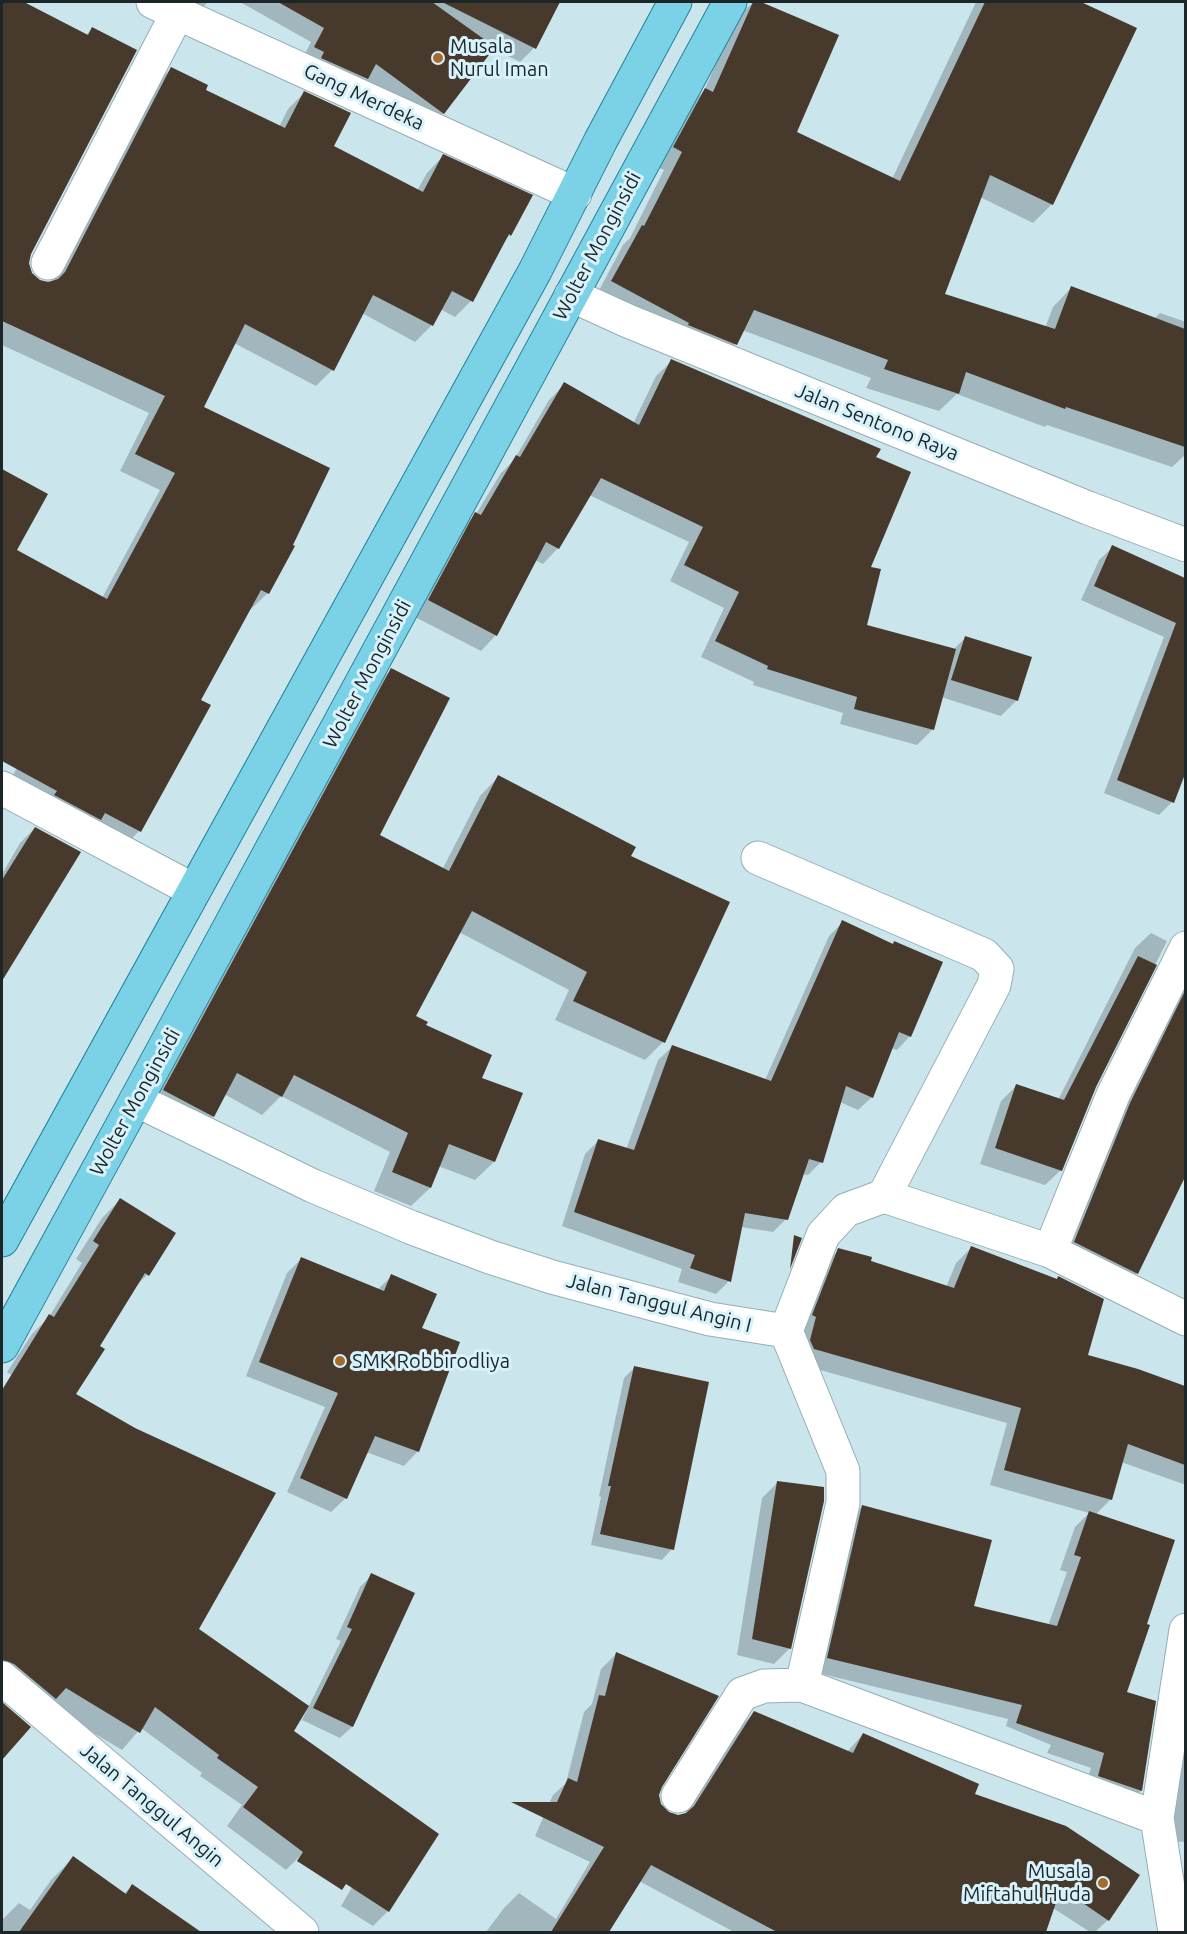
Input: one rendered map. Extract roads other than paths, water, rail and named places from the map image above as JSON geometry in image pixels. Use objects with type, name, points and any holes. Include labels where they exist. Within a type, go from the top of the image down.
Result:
[{"type":"main road","points":[[2,1240],[535,271],[576,194],[601,140],[675,2]]},
{"type":"main road","name":"Wolter Monginsidi","points":[[2,1346],[730,2]]},
{"type":"main road","points":[[601,140],[643,161]]},
{"type":"street","name":"Gang Merdeka","points":[[166,7],[576,194]]},
{"type":"street","points":[[48,263],[166,7]]},
{"type":"street","name":"Jalan Sentono Raya","points":[[571,295],[628,321],[1088,508],[1185,545]]},
{"type":"street","points":[[2,788],[193,890]]},
{"type":"street","points":[[758,858],[984,956],[997,969],[994,985],[884,1196]]},
{"type":"street","points":[[1050,1251],[1113,1095],[1185,948]]},
{"type":"street","name":"Jalan Tanggul Angin I","points":[[136,1100],[313,1186],[410,1227],[490,1257],[552,1277],[710,1319],[786,1332]]},
{"type":"street","points":[[802,1685],[843,1503],[843,1471],[786,1332],[823,1235],[846,1210],[884,1196],[1050,1251],[1185,1319]]},
{"type":"street","points":[[1175,1932],[1157,1818],[1183,1666],[1185,1630]]},
{"type":"street","name":"Jalan Tanggul Angin","points":[[2,1678],[302,1932]]},
{"type":"street","points":[[678,1796],[742,1694],[764,1686],[802,1685],[1157,1818]]},
{"type":"place","name":"Musala Nurul Iman","points":[[438,58]]},
{"type":"place","name":"SMK Robbirodliya","points":[[340,1361]]},
{"type":"place","name":"Musala Miftahul Huda","points":[[1103,1883]]}]
